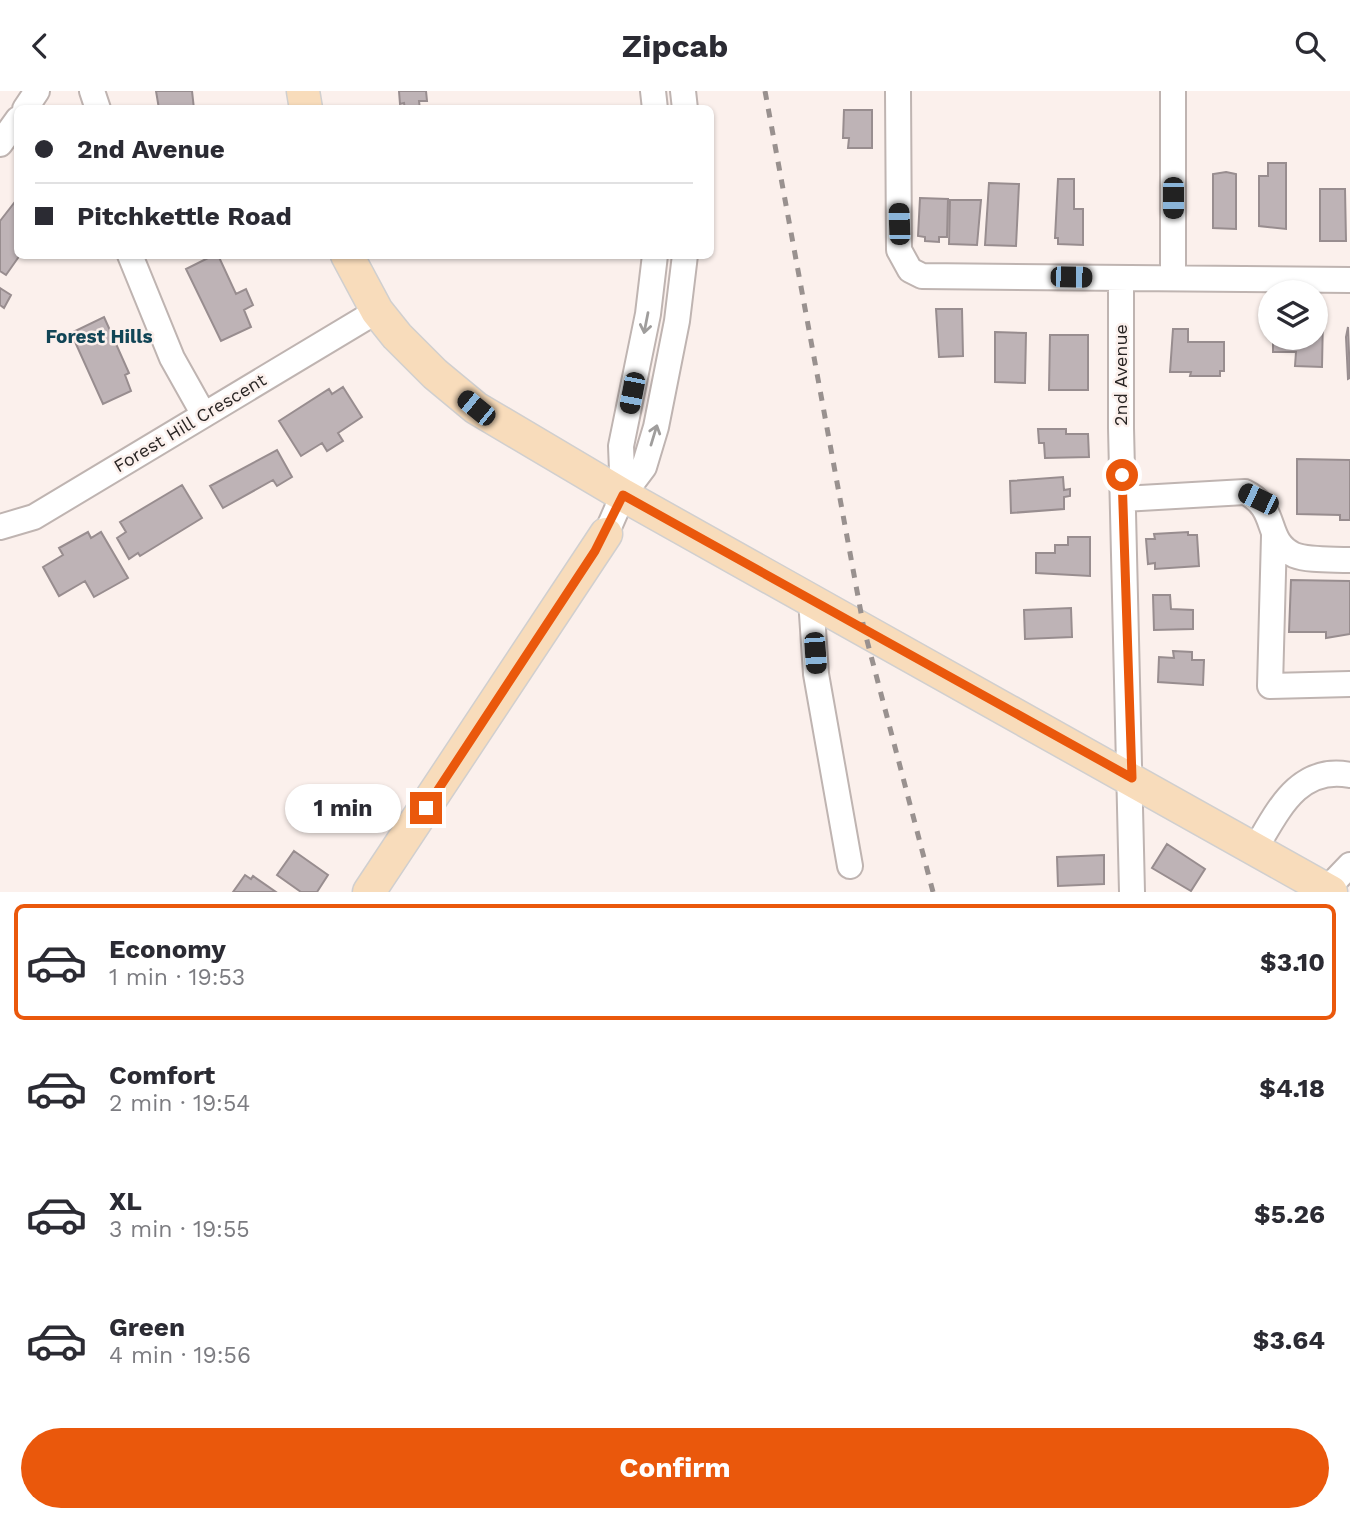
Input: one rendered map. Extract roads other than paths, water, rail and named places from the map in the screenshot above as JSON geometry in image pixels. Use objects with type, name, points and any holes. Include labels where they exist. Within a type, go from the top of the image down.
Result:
[{"type":"main road","points":[[349,259],[377,311],[435,374],[476,408],[623,495],[1132,778],[1329,891]]},
{"type":"main road","points":[[369,892],[606,534]]},
{"type":"street","points":[[898,91],[898,199],[902,260],[910,270],[922,276],[1350,280]]},
{"type":"street","points":[[1173,91],[1173,278]]},
{"type":"street","points":[[0,144],[14,125]]},
{"type":"street","points":[[132,259],[172,358],[204,415]]},
{"type":"street","points":[[623,495],[621,446],[648,314],[655,259]]},
{"type":"street","points":[[606,534],[623,495],[644,467],[656,428],[673,346],[684,259]]},
{"type":"street","name":"2nd Avenue","points":[[1121,278],[1122,499],[1132,778],[1132,892]]},
{"type":"street","name":"Forest Hill Crescent","points":[[0,527],[34,516],[377,311]]},
{"type":"street","points":[[1122,499],[1245,492],[1258,499],[1267,509],[1274,536],[1269,686],[1350,684]]},
{"type":"street","points":[[1274,536],[1284,548],[1297,556],[1350,560]]},
{"type":"street","points":[[811,599],[816,674],[850,866]]},
{"type":"street","points":[[1255,849],[1289,794],[1303,782],[1320,774],[1350,775]]},
{"type":"street","points":[[1329,891],[1350,865]]},
{"type":"railway","points":[[765,91],[864,629],[933,892]]},
{"type":"district","name":"Forest Hills","points":[[99,336]]}]
